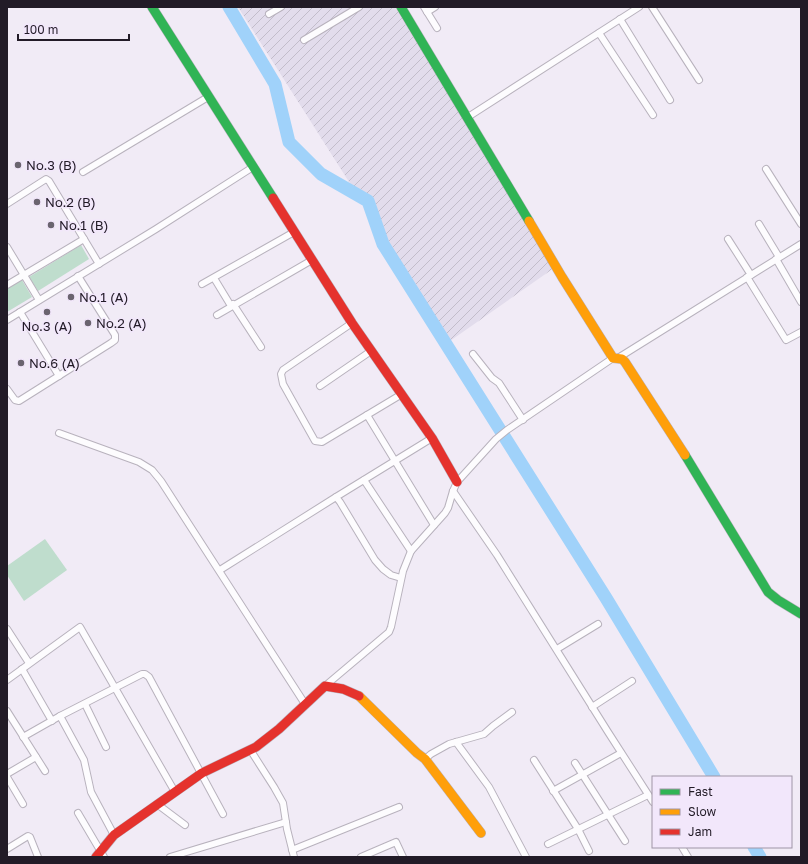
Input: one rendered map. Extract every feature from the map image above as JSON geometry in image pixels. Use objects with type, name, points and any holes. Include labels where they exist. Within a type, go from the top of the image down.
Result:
[{"type":"street","points":[[152,7],[352,323],[432,438],[457,482]]},
{"type":"street","points":[[269,14],[281,7]]},
{"type":"street","points":[[304,40],[359,7]]},
{"type":"street","points":[[401,7],[558,270],[616,358],[625,362],[699,478],[768,592],[801,614]]},
{"type":"street","points":[[435,7],[425,10],[437,28]]},
{"type":"street","points":[[468,117],[639,7]]},
{"type":"street","points":[[652,7],[699,80]]},
{"type":"street","points":[[620,19],[670,100]]},
{"type":"street","points":[[599,32],[653,115]]},
{"type":"street","points":[[83,172],[208,97]]},
{"type":"street","points":[[7,320],[253,167]]},
{"type":"street","points":[[766,169],[801,224]]},
{"type":"street","points":[[7,204],[46,179],[49,181],[99,264]]},
{"type":"street","points":[[759,224],[801,302]]},
{"type":"street","points":[[202,284],[294,232]]},
{"type":"street","points":[[7,285],[84,239]]},
{"type":"street","points":[[728,239],[786,340],[801,332]]},
{"type":"street","points":[[78,813],[101,855],[114,835],[157,804],[202,773],[251,751],[389,632],[401,578],[411,552],[448,508],[457,482],[496,439],[507,430],[616,358],[801,244]]},
{"type":"street","points":[[7,247],[39,300]]},
{"type":"street","points":[[217,315],[312,260]]},
{"type":"street","points":[[7,389],[15,400],[19,401],[114,340],[115,335],[78,276]]},
{"type":"street","points":[[214,278],[261,347]]},
{"type":"street","points":[[20,312],[59,376]]},
{"type":"street","points":[[352,323],[283,370],[283,384],[315,441],[322,442],[402,394]]},
{"type":"street","points":[[320,386],[371,351]]},
{"type":"street","points":[[473,354],[492,378],[499,383],[523,420]]},
{"type":"street","points":[[367,415],[434,525]]},
{"type":"street","points":[[59,432],[139,462],[152,470],[161,481],[220,570],[305,704]]},
{"type":"street","points":[[220,570],[432,438]]},
{"type":"street","points":[[364,480],[411,552]]},
{"type":"street","points":[[453,491],[498,555],[652,801]]},
{"type":"street","points":[[336,497],[375,560],[391,575],[401,578]]},
{"type":"street","points":[[557,649],[598,624]]},
{"type":"street","points":[[7,680],[80,627],[175,792]]},
{"type":"street","points":[[7,628],[29,663]]},
{"type":"street","points":[[22,669],[52,721]]},
{"type":"street","points":[[23,737],[60,716],[142,674],[146,674],[224,814]]},
{"type":"street","points":[[592,707],[632,681]]},
{"type":"street","points":[[325,686],[340,688],[359,696],[425,758],[481,833]]},
{"type":"street","points":[[85,704],[106,747]]},
{"type":"street","points":[[7,711],[45,771]]},
{"type":"street","points":[[425,758],[443,747],[484,734],[512,712]]},
{"type":"street","points":[[60,716],[84,760],[91,792],[114,835]]},
{"type":"street","points":[[456,742],[489,787],[526,857]]},
{"type":"street","points":[[251,751],[283,803],[294,857]]},
{"type":"street","points":[[554,791],[621,753]]},
{"type":"street","points":[[7,774],[36,757]]},
{"type":"street","points":[[534,760],[578,829],[589,851]]},
{"type":"street","points":[[575,763],[625,841]]},
{"type":"street","points":[[7,777],[23,804]]},
{"type":"street","points":[[548,844],[648,795]]},
{"type":"street","points":[[157,804],[185,825]]},
{"type":"street","points":[[292,850],[400,807]]},
{"type":"street","points":[[170,857],[286,822]]},
{"type":"street","points":[[7,849],[28,836],[30,837],[38,857]]},
{"type":"street","points":[[361,857],[396,842],[403,857]]},
{"type":"street","points":[[683,848],[688,857]]},
{"type":"shaded area","points":[[238,7],[395,7],[554,268],[450,341]]},
{"type":"green space","points":[[81,245],[89,259],[38,291],[29,277]]},
{"type":"green space","points":[[22,280],[32,297],[7,312],[7,289]]},
{"type":"green space","points":[[45,539],[67,570],[24,601],[7,575],[7,566]]},
{"type":"waterway","points":[[229,7],[275,84],[289,142],[321,174],[368,201],[383,244],[606,598],[713,776]]},
{"type":"waterway","points":[[755,848],[760,857]]},
{"type":"traffic: fast","points":[[152,7],[273,198]]},
{"type":"traffic: fast","points":[[401,7],[529,221]]},
{"type":"traffic: fast","points":[[685,455],[768,592],[801,614]]},
{"type":"traffic: slow","points":[[529,221],[613,358],[622,359],[625,362],[685,455]]},
{"type":"traffic: slow","points":[[359,696],[425,759],[481,833]]},
{"type":"traffic: jam","points":[[273,198],[352,323],[432,438],[457,482]]},
{"type":"traffic: jam","points":[[96,857],[114,835],[202,773],[256,747],[279,729],[325,686],[343,689],[359,696]]},
{"type":"place","name":"No.3 (B)","points":[[18,165]]},
{"type":"place","name":"No.2 (B)","points":[[37,202]]},
{"type":"place","name":"No.1 (B)","points":[[51,225]]},
{"type":"place","name":"No.1 (A)","points":[[71,297]]},
{"type":"place","name":"No.3 (A)","points":[[47,312]]},
{"type":"place","name":"No.2 (A)","points":[[88,323]]},
{"type":"place","name":"No.6 (A)","points":[[21,363]]}]
